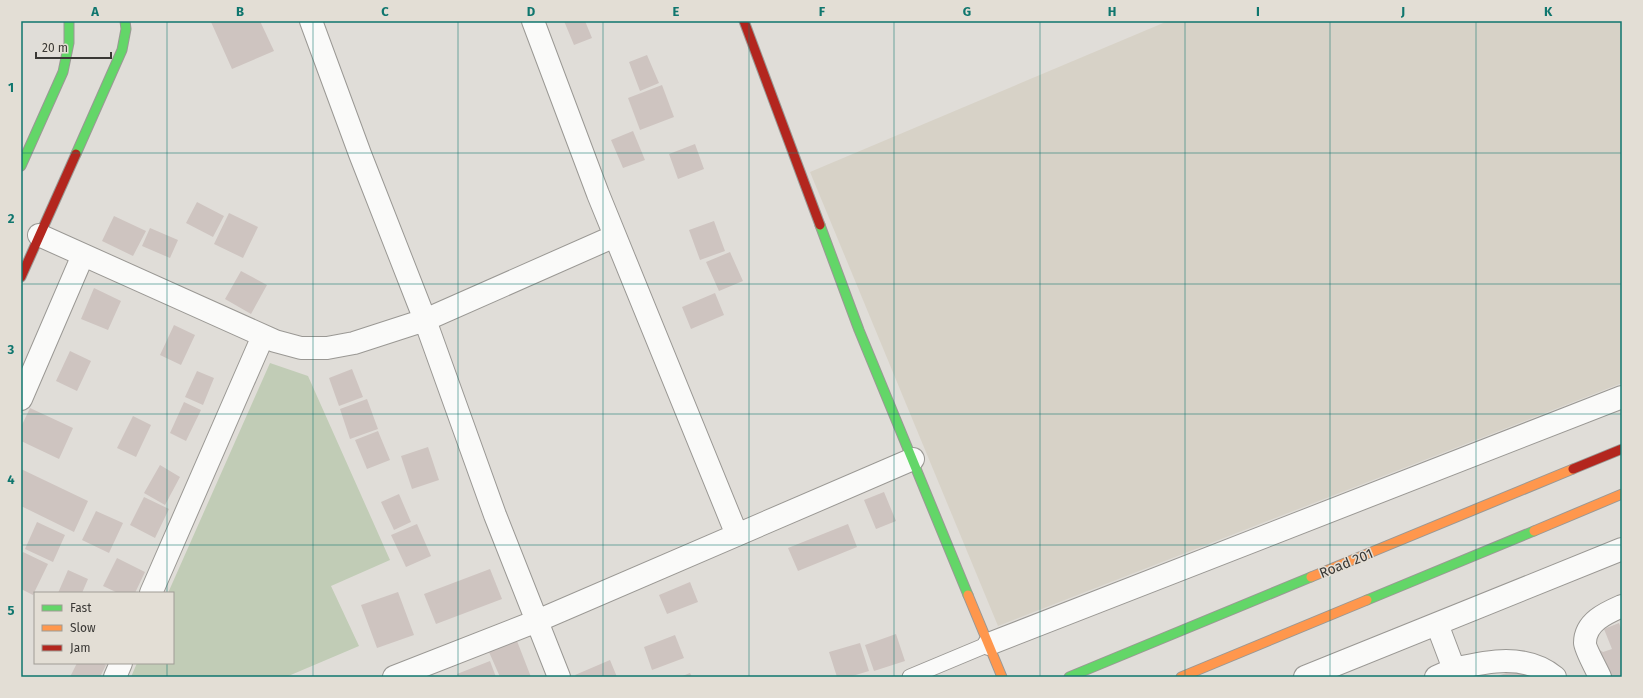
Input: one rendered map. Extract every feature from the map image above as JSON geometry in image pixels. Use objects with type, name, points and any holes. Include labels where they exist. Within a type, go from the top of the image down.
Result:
[{"type":"street","points":[[21,166],[62,72],[69,43],[69,21]]},
{"type":"street","points":[[21,277],[122,50],[126,29],[125,21]]},
{"type":"street","points":[[311,21],[360,154],[425,320],[495,515],[559,677]]},
{"type":"street","points":[[533,21],[598,194],[737,535]]},
{"type":"street","points":[[744,21],[859,330],[1002,677]]},
{"type":"street","points":[[39,235],[263,336],[301,348],[327,348],[354,343],[425,320],[616,236]]},
{"type":"street","points":[[21,399],[83,255]]},
{"type":"street","points":[[151,592],[263,336]]},
{"type":"street","points":[[989,644],[1622,397]]},
{"type":"street","name":"Road 201","points":[[1069,677],[1622,449]]},
{"type":"street","points":[[394,677],[537,621],[912,459]]},
{"type":"street","points":[[1181,677],[1622,494]]},
{"type":"street","points":[[1304,677],[1437,624],[1621,554]]},
{"type":"street","points":[[1600,677],[1585,644],[1588,632],[1595,620],[1622,606]]},
{"type":"street","points":[[1437,624],[1445,673],[1488,662],[1519,661],[1546,670],[1555,677]]},
{"type":"street","points":[[115,677],[121,664]]},
{"type":"lane","points":[[910,677],[989,644]]},
{"type":"shaded area","points":[[1168,21],[1622,21],[1622,383],[998,626],[810,172]]},
{"type":"green space","points":[[270,363],[308,376],[390,560],[331,586],[359,646],[286,677],[131,677],[137,664],[174,664],[174,592],[168,592]]},
{"type":"building","points":[[260,21],[274,51],[232,69],[211,22]]},
{"type":"building","points":[[564,21],[585,21],[592,38],[574,45]]},
{"type":"building","points":[[647,55],[659,83],[640,91],[629,62]]},
{"type":"building","points":[[662,85],[674,117],[640,130],[628,98]]},
{"type":"building","points":[[633,131],[645,160],[623,168],[611,140]]},
{"type":"building","points":[[695,144],[704,169],[678,179],[669,154]]},
{"type":"building","points":[[197,202],[224,216],[213,237],[186,223]]},
{"type":"building","points":[[229,213],[258,227],[243,258],[214,244]]},
{"type":"building","points":[[114,216],[146,231],[133,256],[102,241]]},
{"type":"building","points":[[714,221],[725,251],[700,260],[689,230]]},
{"type":"building","points":[[150,228],[178,240],[170,258],[142,246]]},
{"type":"building","points":[[730,252],[743,281],[719,291],[706,262]]},
{"type":"building","points":[[241,271],[267,285],[251,314],[225,299]]},
{"type":"building","points":[[94,288],[121,301],[108,330],[81,319]]},
{"type":"building","points":[[715,293],[724,315],[691,329],[682,307]]},
{"type":"building","points":[[174,325],[195,335],[181,365],[160,355]]},
{"type":"building","points":[[70,351],[91,361],[77,391],[56,381]]},
{"type":"building","points":[[352,369],[363,397],[339,406],[329,378]]},
{"type":"building","points":[[197,371],[214,378],[203,405],[185,397]]},
{"type":"building","points":[[367,399],[378,429],[350,439],[340,409]]},
{"type":"building","points":[[184,402],[201,410],[186,441],[170,433]]},
{"type":"building","points":[[30,408],[73,428],[59,459],[21,441],[21,427]]},
{"type":"building","points":[[133,416],[151,425],[136,457],[117,448]]},
{"type":"building","points":[[378,431],[390,460],[367,469],[355,440]]},
{"type":"building","points":[[428,447],[439,480],[412,489],[401,456]]},
{"type":"building","points":[[160,465],[180,477],[165,505],[144,493]]},
{"type":"building","points":[[21,469],[88,501],[74,532],[21,506]]},
{"type":"building","points":[[884,492],[896,521],[876,529],[864,500]]},
{"type":"building","points":[[399,494],[411,522],[394,530],[381,502]]},
{"type":"building","points":[[144,497],[169,509],[155,538],[130,525]]},
{"type":"building","points":[[96,511],[123,523],[109,553],[82,540]]},
{"type":"building","points":[[37,522],[65,535],[53,562],[25,549]]},
{"type":"building","points":[[417,524],[431,556],[406,567],[391,535]]},
{"type":"building","points":[[848,524],[857,547],[798,571],[788,548]]},
{"type":"building","points":[[23,552],[48,564],[33,595],[21,589],[21,556]]},
{"type":"building","points":[[117,558],[145,572],[135,592],[116,592],[103,586]]},
{"type":"building","points":[[490,569],[502,599],[436,624],[424,594]]},
{"type":"building","points":[[68,570],[88,579],[82,592],[58,592]]},
{"type":"building","points":[[690,582],[698,602],[667,614],[659,595]]},
{"type":"building","points":[[398,592],[414,635],[377,648],[361,605]]},
{"type":"building","points":[[1619,623],[1622,631],[1622,677],[1605,677],[1596,648],[1603,652],[1612,649],[1604,629]]},
{"type":"building","points":[[896,634],[905,661],[874,671],[865,645]]},
{"type":"building","points":[[675,635],[684,658],[652,670],[644,647]]},
{"type":"building","points":[[517,641],[531,677],[500,677],[489,652]]},
{"type":"building","points":[[860,643],[869,671],[849,677],[837,677],[829,652]]},
{"type":"building","points":[[610,660],[617,677],[576,677],[575,675]]},
{"type":"building","points":[[490,661],[496,677],[458,677],[457,674]]},
{"type":"building","points":[[76,664],[106,665],[100,677],[70,677]]},
{"type":"building","points":[[690,673],[692,677],[680,677]]},
{"type":"building","points":[[1506,673],[1523,674],[1530,677],[1495,677]]},
{"type":"traffic: fast","points":[[21,166],[63,72],[69,43],[69,21]]},
{"type":"traffic: fast","points":[[76,154],[122,50],[126,29],[125,21]]},
{"type":"traffic: fast","points":[[820,225],[859,330],[968,595]]},
{"type":"traffic: fast","points":[[1367,600],[1534,531]]},
{"type":"traffic: fast","points":[[1069,677],[1311,577]]},
{"type":"traffic: slow","points":[[1311,577],[1573,469]]},
{"type":"traffic: slow","points":[[1534,531],[1622,494]]},
{"type":"traffic: slow","points":[[968,595],[1002,677]]},
{"type":"traffic: slow","points":[[1181,677],[1367,600]]},
{"type":"traffic: jam","points":[[744,21],[820,225]]},
{"type":"traffic: jam","points":[[21,277],[76,154]]},
{"type":"traffic: jam","points":[[1573,469],[1622,449]]}]
